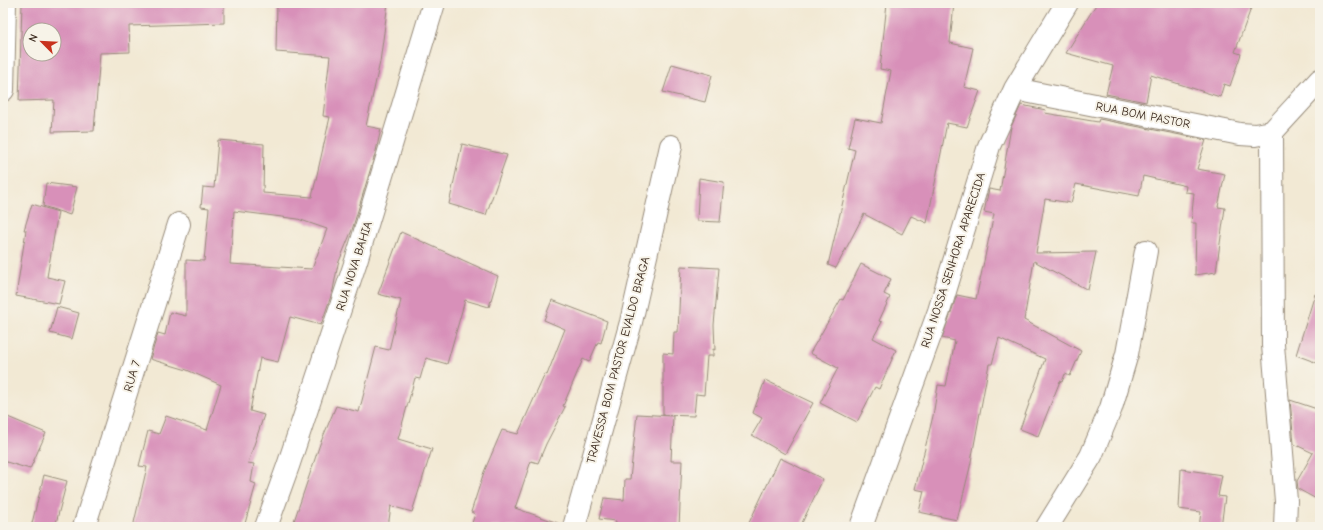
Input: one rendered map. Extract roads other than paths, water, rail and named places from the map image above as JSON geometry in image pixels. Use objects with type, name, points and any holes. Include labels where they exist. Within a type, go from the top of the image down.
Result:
[{"type":"street","points":[[3,90],[5,3]]},
{"type":"street","name":"RUA NOVA BAHIA","points":[[266,527],[288,466],[356,261],[434,3]]},
{"type":"street","name":"RUA NOSSA SENHORA APARECIDA","points":[[861,527],[939,311],[990,146],[1015,89],[1067,3]]},
{"type":"street","points":[[1284,527],[1286,501],[1273,345],[1272,132],[1320,80]]},
{"type":"street","name":"RUA BOM PASTOR","points":[[1015,89],[1240,134],[1255,135],[1272,132]]},
{"type":"street","name":"TRAVESSA BOM PASTOR EVALDO BRAGA","points":[[574,527],[631,322],[671,146]]},
{"type":"street","name":"RUA 7","points":[[84,527],[179,224]]},
{"type":"street","points":[[1047,527],[1091,456],[1111,408],[1127,354],[1146,251]]}]
